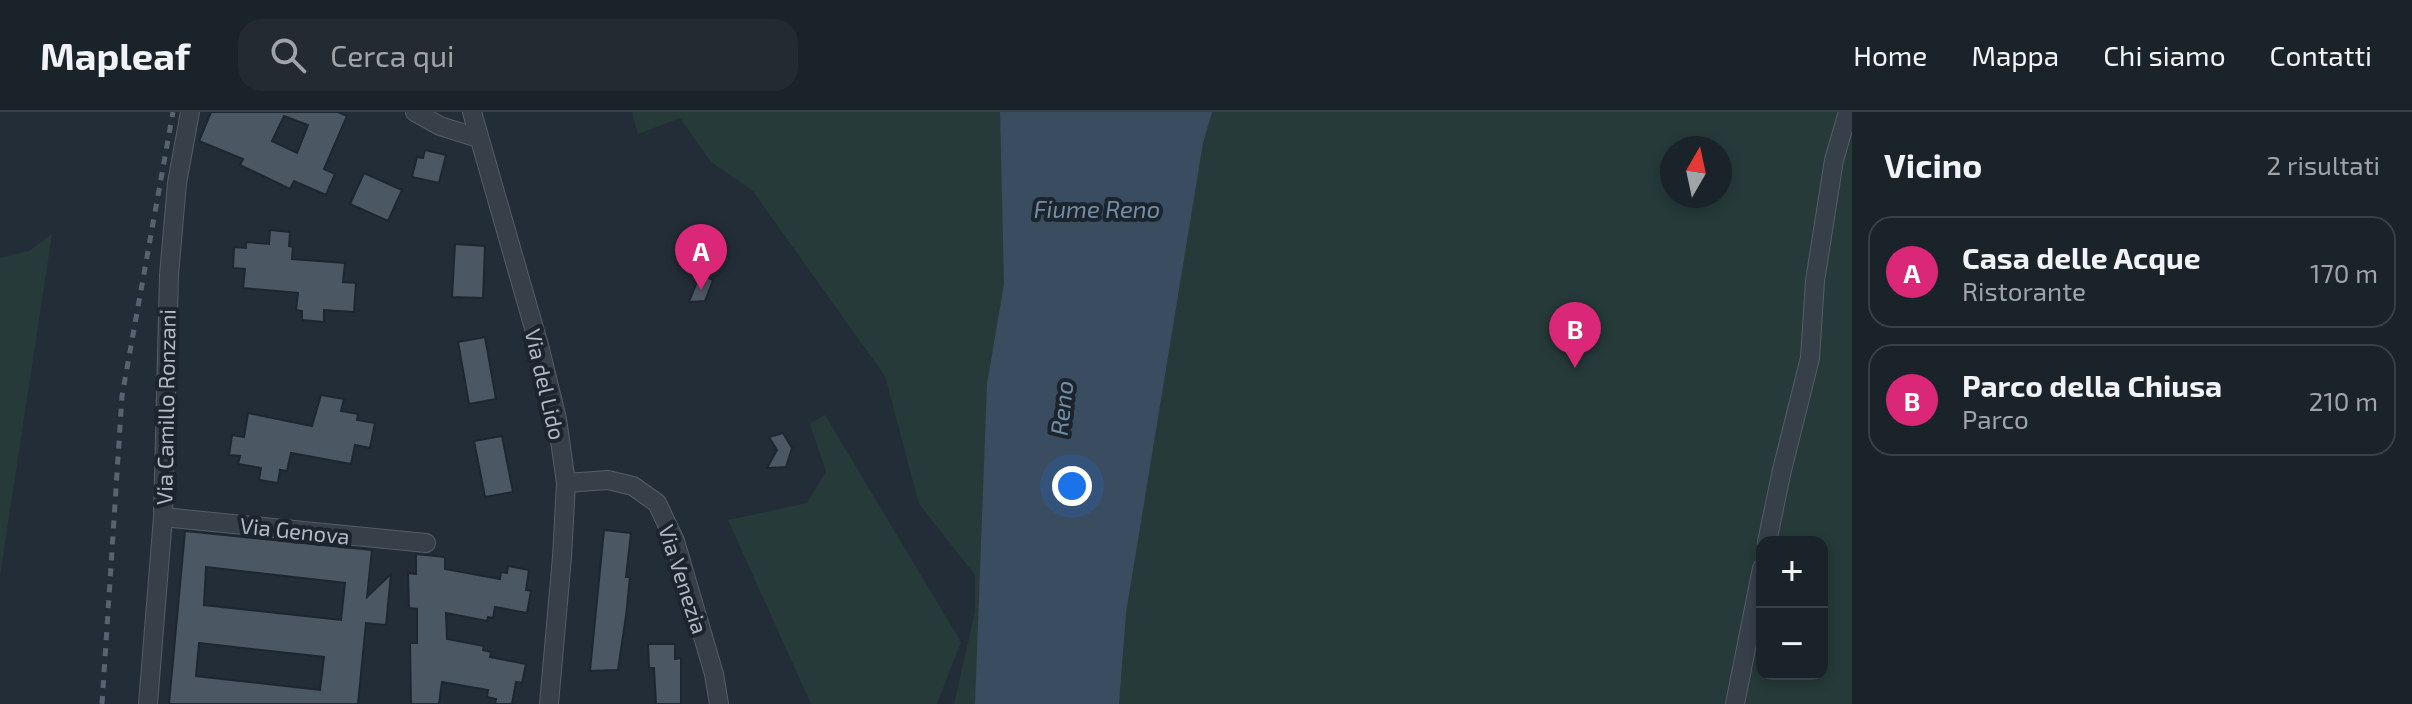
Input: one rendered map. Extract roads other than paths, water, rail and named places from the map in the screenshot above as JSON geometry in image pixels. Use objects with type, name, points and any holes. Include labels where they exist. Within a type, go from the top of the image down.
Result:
[{"type":"street","name":"Via Camillo Ronzani","points":[[148,704],[163,517],[169,275],[177,183],[190,112]]},
{"type":"street","points":[[415,112],[440,126],[478,138]]},
{"type":"street","name":"Via del Lido","points":[[472,112],[540,349],[557,419],[566,483],[549,704]]},
{"type":"street","points":[[1768,536],[1810,358],[1815,281],[1834,160],[1848,112]]},
{"type":"street","name":"Via Venezia","points":[[566,483],[608,480],[633,486],[657,503],[675,541],[714,674],[719,704]]},
{"type":"street","name":"Via Genova","points":[[163,517],[426,543]]},
{"type":"street","points":[[1735,704],[1756,598]]},
{"type":"water","name":"Fiume Reno","points":[[1000,112],[1212,112],[1203,143],[1126,613],[1119,704],[975,704],[987,384],[1004,284]]},
{"type":"railway","points":[[102,704],[122,396],[173,112]]},
{"type":"place","name":"Casa delle Acque","points":[[701,290]]},
{"type":"place","name":"Parco della Chiusa","points":[[1575,368]]},
{"type":"water label","name":"Reno","points":[[1061,408]]}]
